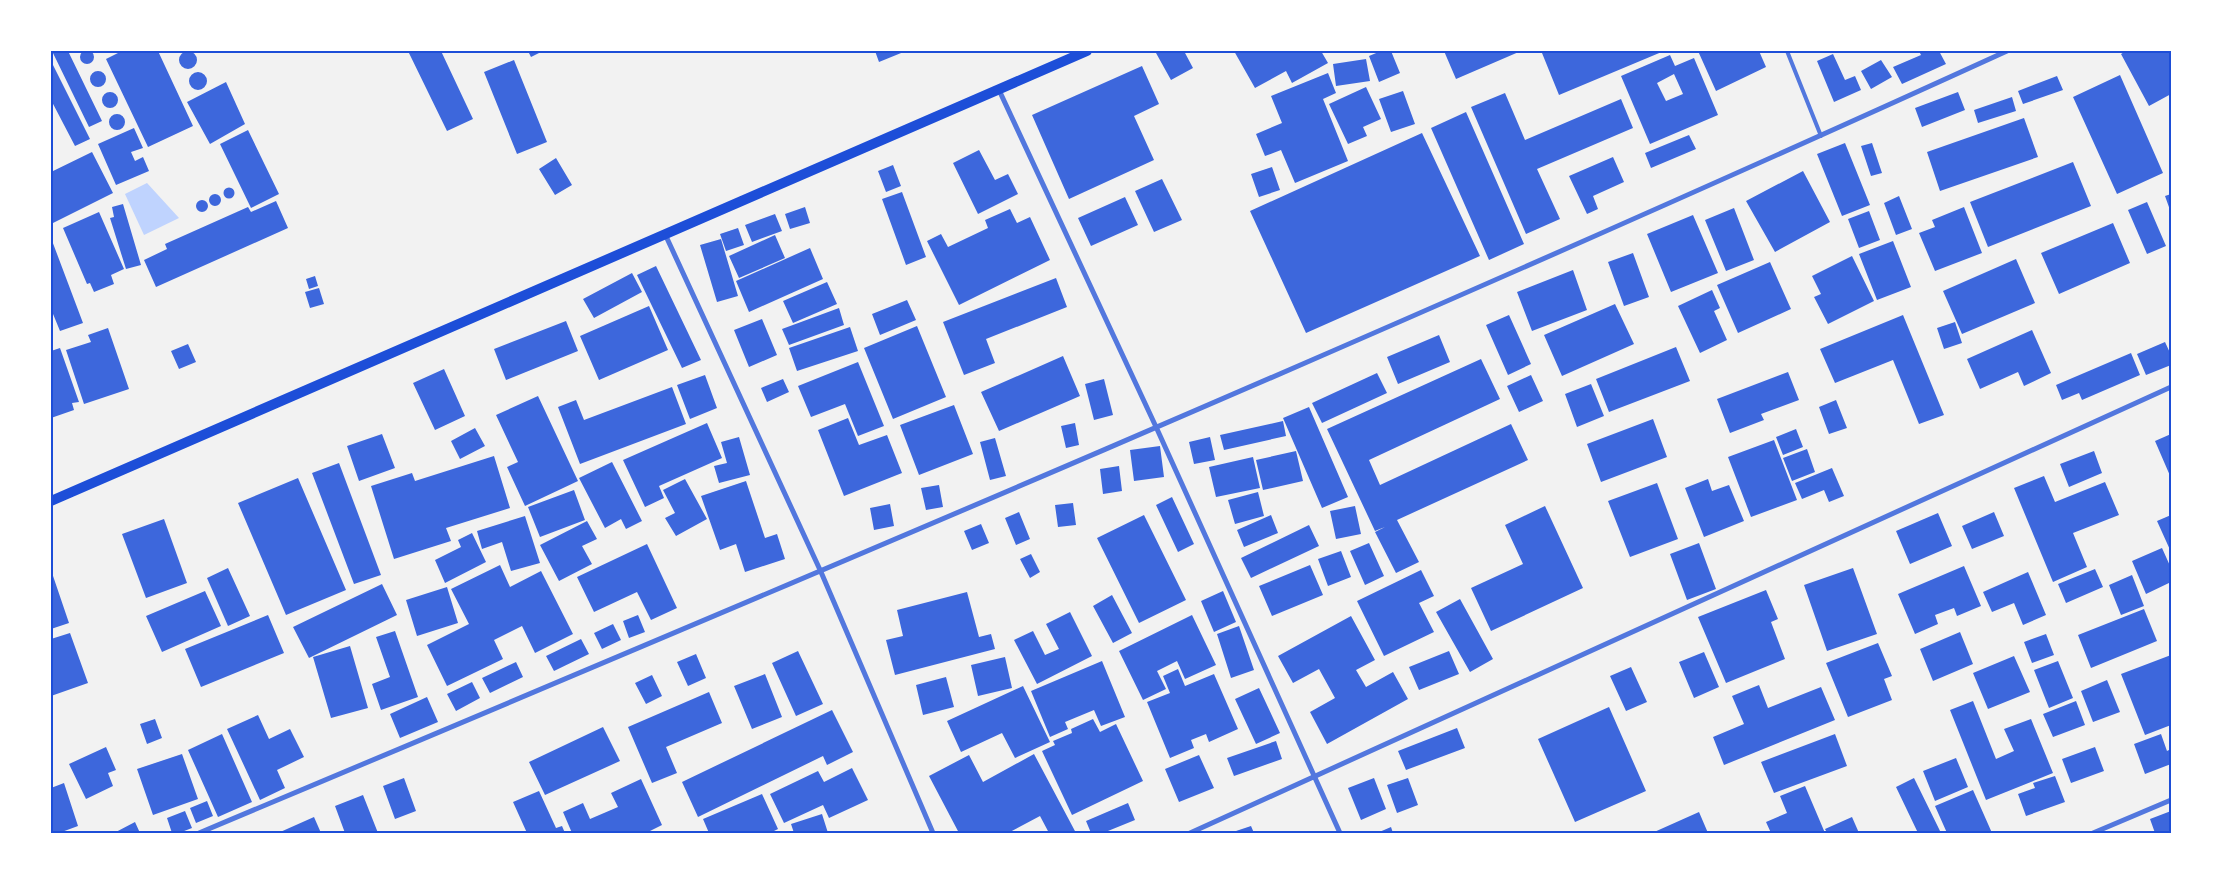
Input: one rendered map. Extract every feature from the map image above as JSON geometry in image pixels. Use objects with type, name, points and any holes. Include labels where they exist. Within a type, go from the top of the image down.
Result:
[{"type":"main road","points":[[51,501],[1087,51]]},
{"type":"street","points":[[199,833],[1156,429],[1821,136],[2007,51]]},
{"type":"street","points":[[999,90],[1340,833]]},
{"type":"street","points":[[666,234],[821,572],[933,833]]},
{"type":"street","points":[[1190,833],[2171,387]]},
{"type":"street","points":[[2093,833],[2171,800]]},
{"type":"lane","points":[[1787,51],[1821,136]]},
{"type":"water","points":[[147,183],[179,218],[144,235],[125,194]]},
{"type":"building","points":[[84,50],[90,50],[94,57],[90,64],[84,64],[80,60],[80,54]]},
{"type":"building","points":[[52,51],[68,51],[102,121],[89,127]]},
{"type":"building","points":[[122,51],[158,51],[193,126],[148,147],[106,59]]},
{"type":"building","points":[[188,51],[194,54],[197,60],[194,66],[188,69],[182,66],[179,60],[182,54]]},
{"type":"building","points":[[408,51],[441,51],[473,119],[447,131]]},
{"type":"building","points":[[528,51],[543,51],[531,57]]},
{"type":"building","points":[[875,51],[906,51],[879,62]]},
{"type":"building","points":[[1159,51],[1184,51],[1193,68],[1171,80],[1156,53]]},
{"type":"building","points":[[1234,51],[1321,51],[1328,63],[1292,83],[1286,71],[1255,88]]},
{"type":"building","points":[[1381,51],[1391,51],[1400,73],[1379,82],[1369,56]]},
{"type":"building","points":[[1444,51],[1521,51],[1456,79]]},
{"type":"building","points":[[1547,51],[1664,51],[1559,95],[1542,53]]},
{"type":"building","points":[[1698,51],[1759,51],[1766,67],[1716,91]]},
{"type":"building","points":[[1919,51],[1939,51],[1946,64],[1902,84],[1893,67],[1921,55]]},
{"type":"building","points":[[2126,51],[2168,51],[2171,56],[2171,94],[2149,106],[2121,54]]},
{"type":"building","points":[[1833,54],[1845,80],[1855,76],[1861,90],[1834,102],[1817,61]]},
{"type":"building","points":[[1670,55],[1675,66],[1694,58],[1718,115],[1650,144],[1621,76]],"holes":[[[1674,74],[1683,94],[1666,101],[1657,83]]]},
{"type":"building","points":[[1366,59],[1370,81],[1336,86],[1333,64]]},
{"type":"building","points":[[514,60],[547,142],[517,154],[484,72]]},
{"type":"building","points":[[1881,60],[1892,77],[1871,89],[1861,71]]},
{"type":"building","points":[[51,61],[90,139],[75,146],[51,100]]},
{"type":"building","points":[[1142,66],[1159,104],[1134,116],[1154,160],[1069,199],[1032,115]]},
{"type":"building","points":[[98,71],[106,79],[98,87],[90,79]]},
{"type":"building","points":[[198,72],[204,75],[207,81],[204,87],[198,90],[192,87],[189,81],[192,75]]},
{"type":"building","points":[[1328,73],[1336,93],[1323,99],[1348,161],[1295,183],[1281,150],[1265,156],[1256,134],[1282,123],[1271,96]]},
{"type":"building","points":[[2120,75],[2163,173],[2117,194],[2073,97]]},
{"type":"building","points":[[2057,76],[2063,90],[2023,104],[2018,91]]},
{"type":"building","points":[[226,82],[245,124],[210,144],[187,102]]},
{"type":"building","points":[[1366,87],[1381,119],[1363,127],[1367,136],[1348,144],[1329,104]]},
{"type":"building","points":[[1403,91],[1415,124],[1391,132],[1379,99]]},
{"type":"building","points":[[110,92],[118,100],[110,108],[102,100]]},
{"type":"building","points":[[1958,92],[1965,110],[1922,127],[1915,108]]},
{"type":"building","points":[[1505,93],[1525,140],[1621,99],[1633,128],[1537,169],[1560,219],[1526,234],[1471,107]]},
{"type":"building","points":[[2012,97],[2016,111],[1978,123],[1974,110]]},
{"type":"building","points":[[1466,112],[1524,244],[1489,260],[1431,128]]},
{"type":"building","points":[[114,114],[120,114],[125,119],[123,128],[114,130],[109,125],[109,119]]},
{"type":"building","points":[[2024,118],[2038,157],[1940,191],[1927,152]]},
{"type":"building","points":[[134,128],[143,148],[131,152],[135,161],[143,157],[149,171],[116,185],[98,144]]},
{"type":"building","points":[[248,130],[279,194],[251,208],[220,144]]},
{"type":"building","points":[[1422,133],[1480,256],[1306,333],[1250,211]]},
{"type":"building","points":[[1689,135],[1696,149],[1651,168],[1645,153]]},
{"type":"building","points":[[1845,143],[1870,205],[1842,216],[1817,154]]},
{"type":"building","points":[[1872,143],[1882,173],[1871,176],[1861,146]]},
{"type":"building","points":[[979,150],[995,180],[1008,174],[1018,194],[978,214],[953,163]]},
{"type":"building","points":[[92,152],[113,193],[51,224],[51,172]]},
{"type":"building","points":[[1613,157],[1624,182],[1593,196],[1598,209],[1587,214],[1569,176]]},
{"type":"building","points":[[556,158],[572,185],[555,195],[539,169]]},
{"type":"building","points":[[2073,162],[2091,206],[1988,247],[1970,202]]},
{"type":"building","points":[[893,165],[901,186],[886,192],[878,171]]},
{"type":"building","points":[[1272,167],[1280,190],[1259,197],[1251,174]]},
{"type":"building","points":[[1803,171],[1830,222],[1775,252],[1746,201]]},
{"type":"building","points":[[1162,179],[1182,220],[1154,232],[1135,191]]},
{"type":"building","points":[[229,187],[235,193],[229,199],[223,193]]},
{"type":"building","points":[[902,192],[926,257],[906,265],[882,199]]},
{"type":"building","points":[[213,194],[217,194],[221,200],[217,206],[213,206],[209,202],[209,198]]},
{"type":"building","points":[[2171,194],[2171,210],[2170,210],[2165,196]]},
{"type":"building","points":[[1899,196],[1912,229],[1896,235],[1884,203]]},
{"type":"building","points":[[1125,197],[1138,225],[1091,246],[1078,218]]},
{"type":"building","points":[[202,200],[208,206],[202,212],[196,206]]},
{"type":"building","points":[[276,201],[288,228],[156,287],[144,260],[167,249],[165,244],[248,207],[251,212]]},
{"type":"building","points":[[2147,202],[2166,246],[2147,254],[2128,210]]},
{"type":"building","points":[[123,204],[141,265],[126,269],[110,218],[114,217],[112,207]]},
{"type":"building","points":[[805,207],[810,223],[790,229],[785,214]]},
{"type":"building","points":[[1964,207],[1982,253],[1935,271],[1919,233],[1935,227],[1932,220]]},
{"type":"building","points":[[1734,208],[1754,260],[1726,271],[1705,220]]},
{"type":"building","points":[[1010,209],[1017,223],[1030,217],[1050,260],[959,305],[927,241],[941,234],[948,247],[988,228],[985,220]]},
{"type":"building","points":[[1869,211],[1880,240],[1859,248],[1848,219]]},
{"type":"building","points":[[99,212],[124,269],[111,275],[114,284],[94,292],[90,283],[87,284],[63,228]]},
{"type":"building","points":[[775,214],[782,231],[752,242],[745,225]]},
{"type":"building","points":[[1693,215],[1718,273],[1671,292],[1647,234]]},
{"type":"building","points":[[2113,223],[2130,263],[2059,294],[2041,253]]},
{"type":"building","points":[[738,228],[744,245],[726,251],[720,234]]},
{"type":"building","points":[[775,235],[785,258],[739,278],[729,256]]},
{"type":"building","points":[[51,238],[83,323],[60,331],[51,309]]},
{"type":"building","points":[[721,239],[738,296],[717,302],[700,245]]},
{"type":"building","points":[[1893,241],[1911,287],[1877,300],[1859,254]]},
{"type":"building","points":[[810,248],[823,279],[749,312],[736,281]]},
{"type":"building","points":[[1633,253],[1649,297],[1624,306],[1608,262]]},
{"type":"building","points":[[1852,256],[1874,301],[1828,324],[1814,297],[1821,294],[1812,276]]},
{"type":"building","points":[[2016,259],[2035,303],[1962,334],[1943,291]]},
{"type":"building","points":[[1770,262],[1791,309],[1738,333],[1717,285]]},
{"type":"building","points":[[656,266],[701,360],[682,368],[637,275]]},
{"type":"building","points":[[1573,270],[1587,310],[1532,331],[1517,292]]},
{"type":"building","points":[[632,273],[642,292],[594,318],[583,299]]},
{"type":"building","points":[[315,276],[318,286],[309,289],[306,279]]},
{"type":"building","points":[[1056,278],[1067,307],[986,339],[995,363],[964,375],[943,322]]},
{"type":"building","points":[[827,282],[837,304],[793,323],[783,301]]},
{"type":"building","points":[[319,288],[324,304],[310,308],[305,292]]},
{"type":"building","points":[[1712,290],[1720,308],[1714,311],[1727,340],[1700,353],[1678,306]]},
{"type":"building","points":[[907,300],[916,320],[880,335],[872,314]]},
{"type":"building","points":[[1615,304],[1634,344],[1562,376],[1544,335]]},
{"type":"building","points":[[649,306],[668,350],[599,380],[580,336]]},
{"type":"building","points":[[839,308],[844,325],[789,345],[782,329]]},
{"type":"building","points":[[1509,315],[1531,364],[1508,375],[1486,325]]},
{"type":"building","points":[[1903,315],[1944,415],[1919,424],[1893,360],[1835,383],[1820,349]]},
{"type":"building","points":[[762,319],[777,355],[749,367],[734,330]]},
{"type":"building","points":[[566,321],[578,351],[506,380],[494,349]]},
{"type":"building","points":[[1955,322],[1962,343],[1944,349],[1937,328]]},
{"type":"building","points":[[917,326],[946,397],[893,419],[864,348]]},
{"type":"building","points":[[850,327],[858,351],[797,371],[789,348]]},
{"type":"building","points":[[108,328],[129,389],[84,404],[66,350],[91,342],[88,335]]},
{"type":"building","points":[[2032,330],[2051,373],[2024,386],[2018,372],[1980,389],[1967,359]]},
{"type":"building","points":[[1439,335],[1450,362],[1398,384],[1387,357]]},
{"type":"building","points":[[2165,342],[2171,355],[2171,365],[2146,375],[2137,354]]},
{"type":"building","points":[[188,344],[196,362],[179,369],[171,351]]},
{"type":"building","points":[[1676,347],[1690,381],[1609,412],[1596,379]]},
{"type":"building","points":[[60,348],[79,402],[72,403],[74,410],[51,418],[51,351]]},
{"type":"building","points":[[2131,353],[2140,375],[2082,400],[2079,393],[2062,400],[2056,385]]},
{"type":"building","points":[[1063,356],[1080,396],[999,431],[981,392]]},
{"type":"building","points":[[1481,359],[1500,399],[1369,460],[1380,485],[1511,424],[1528,460],[1397,520],[1419,562],[1396,573],[1375,532],[1385,527],[1375,531],[1327,429]]},
{"type":"building","points":[[858,362],[884,426],[858,436],[845,404],[811,417],[798,386]]},
{"type":"building","points":[[444,369],[465,416],[435,430],[413,383]]},
{"type":"building","points":[[1788,372],[1799,400],[1761,414],[1764,420],[1730,433],[1717,399]]},
{"type":"building","points":[[1377,373],[1387,393],[1322,423],[1312,403]]},
{"type":"building","points":[[705,375],[717,408],[690,419],[677,385]]},
{"type":"building","points":[[1531,375],[1543,401],[1519,412],[1507,386]]},
{"type":"building","points":[[783,379],[789,392],[767,402],[761,388]]},
{"type":"building","points":[[1104,379],[1113,415],[1094,420],[1085,384]]},
{"type":"building","points":[[1591,384],[1604,416],[1577,427],[1565,394]]},
{"type":"building","points":[[672,387],[686,424],[580,464],[558,407],[576,400],[584,420]]},
{"type":"building","points":[[538,396],[578,481],[525,506],[507,467],[518,462],[496,415]]},
{"type":"building","points":[[1836,400],[1847,428],[1829,434],[1819,407]]},
{"type":"building","points":[[954,405],[973,454],[919,475],[900,425]]},
{"type":"building","points":[[1309,407],[1348,497],[1322,508],[1283,418]]},
{"type":"building","points":[[848,418],[859,445],[887,435],[902,473],[844,496],[818,430]]},
{"type":"building","points":[[1653,419],[1667,457],[1601,482],[1587,444]]},
{"type":"building","points":[[1283,421],[1286,436],[1224,450],[1220,435]]},
{"type":"building","points":[[707,423],[722,458],[659,486],[664,498],[645,507],[623,460]]},
{"type":"building","points":[[1075,423],[1079,445],[1066,448],[1061,426]]},
{"type":"building","points":[[475,428],[485,446],[460,459],[451,441]]},
{"type":"building","points":[[1796,429],[1803,447],[1783,455],[1776,437]]},
{"type":"building","points":[[382,434],[395,468],[359,481],[347,446]]},
{"type":"building","points":[[2171,434],[2171,478],[2155,441]]},
{"type":"building","points":[[739,437],[750,475],[719,483],[714,466],[727,463],[721,442]]},
{"type":"building","points":[[1210,437],[1215,460],[1194,464],[1189,442]]},
{"type":"building","points":[[995,438],[1006,476],[990,480],[980,442]]},
{"type":"building","points":[[1774,440],[1797,500],[1751,517],[1728,457]]},
{"type":"building","points":[[1160,446],[1164,477],[1134,481],[1130,450]]},
{"type":"building","points":[[1807,449],[1815,472],[1792,481],[1783,458]]},
{"type":"building","points":[[1296,451],[1303,481],[1263,490],[1256,460]]},
{"type":"building","points":[[2094,451],[2102,473],[2069,487],[2060,464]]},
{"type":"building","points":[[494,456],[510,508],[446,528],[451,541],[394,559],[371,486],[412,473],[415,481]]},
{"type":"building","points":[[1253,457],[1260,488],[1216,497],[1209,467]]},
{"type":"building","points":[[612,462],[642,521],[626,529],[621,519],[605,528],[579,478]]},
{"type":"building","points":[[339,463],[381,575],[354,584],[312,473]]},
{"type":"building","points":[[1119,466],[1122,491],[1103,494],[1100,469]]},
{"type":"building","points":[[1832,468],[1844,496],[1829,502],[1824,490],[1802,499],[1795,483]]},
{"type":"building","points":[[2044,476],[2055,502],[2105,482],[2119,515],[2073,533],[2087,567],[2053,582],[2014,488]]},
{"type":"building","points":[[298,478],[346,590],[286,615],[238,503]]},
{"type":"building","points":[[685,479],[707,519],[676,536],[665,518],[675,513],[663,490]]},
{"type":"building","points":[[1708,479],[1712,491],[1729,485],[1744,521],[1704,537],[1685,488]]},
{"type":"building","points":[[746,481],[765,538],[777,534],[785,559],[745,572],[736,544],[720,550],[701,496]]},
{"type":"building","points":[[1657,483],[1678,539],[1630,557],[1608,501]]},
{"type":"building","points":[[939,485],[943,507],[926,510],[921,488]]},
{"type":"building","points":[[574,490],[585,520],[540,537],[528,507]]},
{"type":"building","points":[[1258,492],[1264,516],[1235,524],[1228,500]]},
{"type":"building","points":[[1172,497],[1194,544],[1178,552],[1156,505]]},
{"type":"building","points":[[1073,503],[1076,525],[1058,527],[1055,505]]},
{"type":"building","points":[[890,504],[894,526],[874,530],[870,508]]},
{"type":"building","points":[[1355,506],[1361,534],[1336,539],[1330,511]]},
{"type":"building","points":[[1545,506],[1583,588],[1491,631],[1471,588],[1523,564],[1505,525]]},
{"type":"building","points":[[1019,512],[1030,539],[1016,545],[1005,518]]},
{"type":"building","points":[[1994,512],[2004,536],[1972,549],[1962,526]]},
{"type":"building","points":[[1938,513],[1952,546],[1910,564],[1896,531]]},
{"type":"building","points":[[1144,515],[1186,600],[1139,623],[1097,538]]},
{"type":"building","points":[[1271,515],[1278,533],[1244,547],[1237,530]]},
{"type":"building","points":[[2171,515],[2171,552],[2157,521]]},
{"type":"building","points":[[525,516],[540,563],[511,571],[502,542],[482,549],[477,531]]},
{"type":"building","points":[[164,519],[187,583],[146,598],[122,534]]},
{"type":"building","points":[[587,521],[597,539],[582,546],[592,564],[559,581],[540,545]]},
{"type":"building","points":[[981,524],[989,543],[972,550],[964,531]]},
{"type":"building","points":[[1309,525],[1319,546],[1251,578],[1241,558]]},
{"type":"building","points":[[472,533],[486,562],[445,583],[435,560],[461,547],[458,540]]},
{"type":"building","points":[[1369,543],[1384,576],[1365,585],[1350,551]]},
{"type":"building","points":[[1699,543],[1716,589],[1687,600],[1670,554]]},
{"type":"building","points":[[647,544],[677,608],[651,620],[637,592],[594,612],[577,577]]},
{"type":"building","points":[[2162,548],[2171,568],[2171,582],[2146,594],[2132,561]]},
{"type":"building","points":[[1341,551],[1351,577],[1328,586],[1318,559]]},
{"type":"building","points":[[1031,554],[1040,572],[1030,578],[1020,559]]},
{"type":"building","points":[[500,565],[510,587],[541,571],[573,634],[535,653],[522,626],[494,640],[503,659],[447,686],[427,645],[469,624],[451,589]]},
{"type":"building","points":[[1310,565],[1323,595],[1272,616],[1259,586]]},
{"type":"building","points":[[1964,566],[1981,606],[1957,616],[1954,608],[1935,615],[1938,624],[1915,634],[1898,594]]},
{"type":"building","points":[[228,568],[250,616],[228,626],[207,578]]},
{"type":"building","points":[[1853,568],[1877,634],[1827,651],[1804,585]]},
{"type":"building","points":[[2095,569],[2103,587],[2066,603],[2058,584]]},
{"type":"building","points":[[51,570],[69,623],[51,629]]},
{"type":"building","points":[[1421,570],[1434,596],[1419,603],[1434,632],[1384,656],[1357,601]]},
{"type":"building","points":[[2028,572],[2046,615],[2023,625],[2014,603],[1992,612],[1983,592]]},
{"type":"building","points":[[2132,575],[2144,606],[2121,615],[2109,585]]},
{"type":"building","points":[[382,584],[397,615],[309,658],[293,627]]},
{"type":"building","points":[[447,587],[458,623],[417,636],[406,600]]},
{"type":"building","points":[[1766,590],[1778,619],[1771,622],[1785,659],[1726,683],[1698,617]]},
{"type":"building","points":[[205,591],[221,626],[162,652],[146,616]]},
{"type":"building","points":[[1223,591],[1236,622],[1214,632],[1201,601]]},
{"type":"building","points":[[967,592],[979,637],[991,634],[995,649],[895,675],[886,640],[903,636],[897,610]]},
{"type":"building","points":[[1112,595],[1132,633],[1113,643],[1093,606]]},
{"type":"building","points":[[1460,599],[1493,659],[1470,672],[1436,612]]},
{"type":"building","points":[[2144,609],[2157,641],[2091,668],[2078,635]]},
{"type":"building","points":[[1070,612],[1092,656],[1037,684],[1014,640],[1033,631],[1045,655],[1059,649],[1046,624]]},
{"type":"building","points":[[268,615],[284,653],[201,687],[185,649]]},
{"type":"building","points":[[638,615],[645,632],[629,638],[623,621]]},
{"type":"building","points":[[1192,615],[1216,665],[1185,679],[1177,661],[1157,671],[1166,689],[1143,700],[1119,651]]},
{"type":"building","points":[[1351,616],[1375,660],[1356,670],[1366,687],[1393,672],[1408,699],[1327,744],[1310,712],[1335,698],[1319,669],[1293,683],[1278,656]]},
{"type":"building","points":[[613,624],[621,640],[602,649],[594,633]]},
{"type":"building","points":[[1239,626],[1254,670],[1231,678],[1217,634]]},
{"type":"building","points":[[395,631],[418,697],[381,710],[372,684],[390,677],[376,637]]},
{"type":"building","points":[[1960,632],[1973,664],[1933,681],[1920,649]]},
{"type":"building","points":[[70,633],[88,683],[51,696],[51,639]]},
{"type":"building","points":[[2046,634],[2054,655],[2032,663],[2024,642]]},
{"type":"building","points":[[581,639],[589,654],[554,671],[546,656]]},
{"type":"building","points":[[1878,643],[1892,676],[1884,679],[1892,700],[1848,717],[1826,663]]},
{"type":"building","points":[[350,646],[368,708],[331,718],[313,657]]},
{"type":"building","points":[[798,651],[823,704],[796,716],[772,663]]},
{"type":"building","points":[[1449,651],[1459,674],[1419,690],[1409,667]]},
{"type":"building","points":[[1704,652],[1719,687],[1694,698],[1679,662]]},
{"type":"building","points":[[696,654],[706,678],[688,686],[677,662]]},
{"type":"building","points":[[2171,655],[2171,725],[2145,735],[2121,674]]},
{"type":"building","points":[[2014,656],[2030,692],[1988,709],[1973,673]]},
{"type":"building","points":[[1005,657],[1012,688],[978,696],[971,665]]},
{"type":"building","points":[[1102,661],[1125,717],[1101,726],[1094,710],[1065,722],[1068,729],[1050,737],[1031,691]]},
{"type":"building","points":[[2058,661],[2073,698],[2049,708],[2034,670]]},
{"type":"building","points":[[516,662],[523,677],[490,693],[482,678]]},
{"type":"building","points":[[1631,667],[1647,702],[1626,711],[1610,676]]},
{"type":"building","points":[[1178,669],[1185,686],[1214,674],[1238,729],[1209,742],[1206,734],[1191,740],[1194,748],[1170,758],[1147,702],[1170,693],[1163,676]]},
{"type":"building","points":[[765,674],[782,717],[752,729],[734,686]]},
{"type":"building","points":[[652,675],[662,696],[646,704],[635,683]]},
{"type":"building","points":[[946,677],[954,707],[923,715],[916,685]]},
{"type":"building","points":[[2107,680],[2120,712],[2093,722],[2081,691]]},
{"type":"building","points":[[472,682],[480,698],[456,711],[447,694]]},
{"type":"building","points":[[1759,685],[1768,708],[1821,687],[1835,720],[1724,765],[1713,737],[1744,724],[1732,696]]},
{"type":"building","points":[[1023,686],[1050,742],[1015,758],[1002,733],[961,752],[947,721]]},
{"type":"building","points":[[1259,688],[1280,733],[1256,744],[1235,699]]},
{"type":"building","points":[[709,692],[722,723],[666,747],[677,773],[652,783],[628,727]]},
{"type":"building","points":[[427,697],[438,722],[400,738],[390,714]]},
{"type":"building","points":[[1973,701],[1996,759],[2014,751],[2004,729],[2031,719],[2053,773],[1986,800],[1950,710]]},
{"type":"building","points":[[2076,701],[2085,725],[2053,737],[2043,714]]},
{"type":"building","points":[[1609,707],[1646,791],[1575,822],[1538,739]]},
{"type":"building","points":[[832,710],[853,752],[827,765],[823,756],[698,817],[682,782]]},
{"type":"building","points":[[258,715],[269,739],[290,729],[304,757],[277,770],[285,788],[260,800],[227,729]]},
{"type":"building","points":[[155,719],[162,738],[147,744],[140,724]]},
{"type":"building","points":[[1093,719],[1100,732],[1116,724],[1143,781],[1072,815],[1042,751],[1055,745],[1053,741],[1072,733],[1071,729]]},
{"type":"building","points":[[603,727],[620,761],[545,795],[529,762]]},
{"type":"building","points":[[1457,728],[1465,748],[1406,770],[1398,751]]},
{"type":"building","points":[[222,734],[252,802],[218,817],[188,750]]},
{"type":"building","points":[[1835,734],[1847,766],[1774,793],[1761,762]]},
{"type":"building","points":[[2161,734],[2167,751],[2171,749],[2171,764],[2145,774],[2134,744]]},
{"type":"building","points":[[1276,741],[1282,759],[1234,776],[1227,758]]},
{"type":"building","points":[[106,747],[116,770],[108,773],[113,786],[86,799],[69,764]]},
{"type":"building","points":[[2095,747],[2104,771],[2071,783],[2062,759]]},
{"type":"building","points":[[182,754],[198,799],[153,815],[137,769]]},
{"type":"building","points":[[1034,754],[1076,833],[1049,833],[1040,816],[1008,833],[959,833],[929,776],[969,755],[983,782]]},
{"type":"building","points":[[1199,755],[1214,788],[1179,802],[1165,769]]},
{"type":"building","points":[[1956,758],[1968,787],[1935,801],[1923,771]]},
{"type":"building","points":[[852,768],[868,800],[829,818],[823,805],[784,823],[770,794],[818,771],[824,782]]},
{"type":"building","points":[[2055,776],[2065,802],[2026,816],[2018,794],[2035,788],[2033,783]]},
{"type":"building","points":[[404,778],[416,811],[395,819],[383,786]]},
{"type":"building","points":[[1374,778],[1386,809],[1361,820],[1348,788]]},
{"type":"building","points":[[1408,778],[1418,805],[1397,813],[1387,785]]},
{"type":"building","points":[[1914,778],[1941,833],[1918,833],[1896,787]]},
{"type":"building","points":[[641,779],[662,825],[646,833],[572,833],[563,812],[583,803],[590,819],[618,807],[611,793]]},
{"type":"building","points":[[64,783],[78,826],[59,833],[51,833],[51,788]]},
{"type":"building","points":[[1805,786],[1825,833],[1771,833],[1766,822],[1787,813],[1780,796]]},
{"type":"building","points":[[1973,790],[1992,833],[1947,833],[1935,806]]},
{"type":"building","points":[[539,791],[556,828],[562,826],[565,833],[527,833],[513,802]]},
{"type":"building","points":[[762,794],[778,829],[770,833],[709,833],[703,819]]},
{"type":"building","points":[[363,795],[378,833],[345,833],[335,806]]},
{"type":"building","points":[[207,801],[213,816],[196,823],[190,808]]},
{"type":"building","points":[[1128,803],[1135,820],[1103,833],[1091,833],[1086,821]]},
{"type":"building","points":[[185,811],[192,828],[179,833],[172,833],[167,818]]},
{"type":"building","points":[[2171,811],[2171,833],[2155,833],[2150,819]]},
{"type":"building","points":[[1699,812],[1708,833],[1652,833]]},
{"type":"building","points":[[822,814],[828,833],[794,833],[791,824]]},
{"type":"building","points":[[314,817],[321,833],[278,833]]},
{"type":"building","points":[[1852,817],[1859,833],[1827,833],[1825,829]]},
{"type":"building","points":[[135,822],[140,833],[114,833]]},
{"type":"building","points":[[1251,826],[1254,833],[1233,833],[1233,832]]},
{"type":"building","points":[[1391,827],[1393,833],[1377,833]]}]
